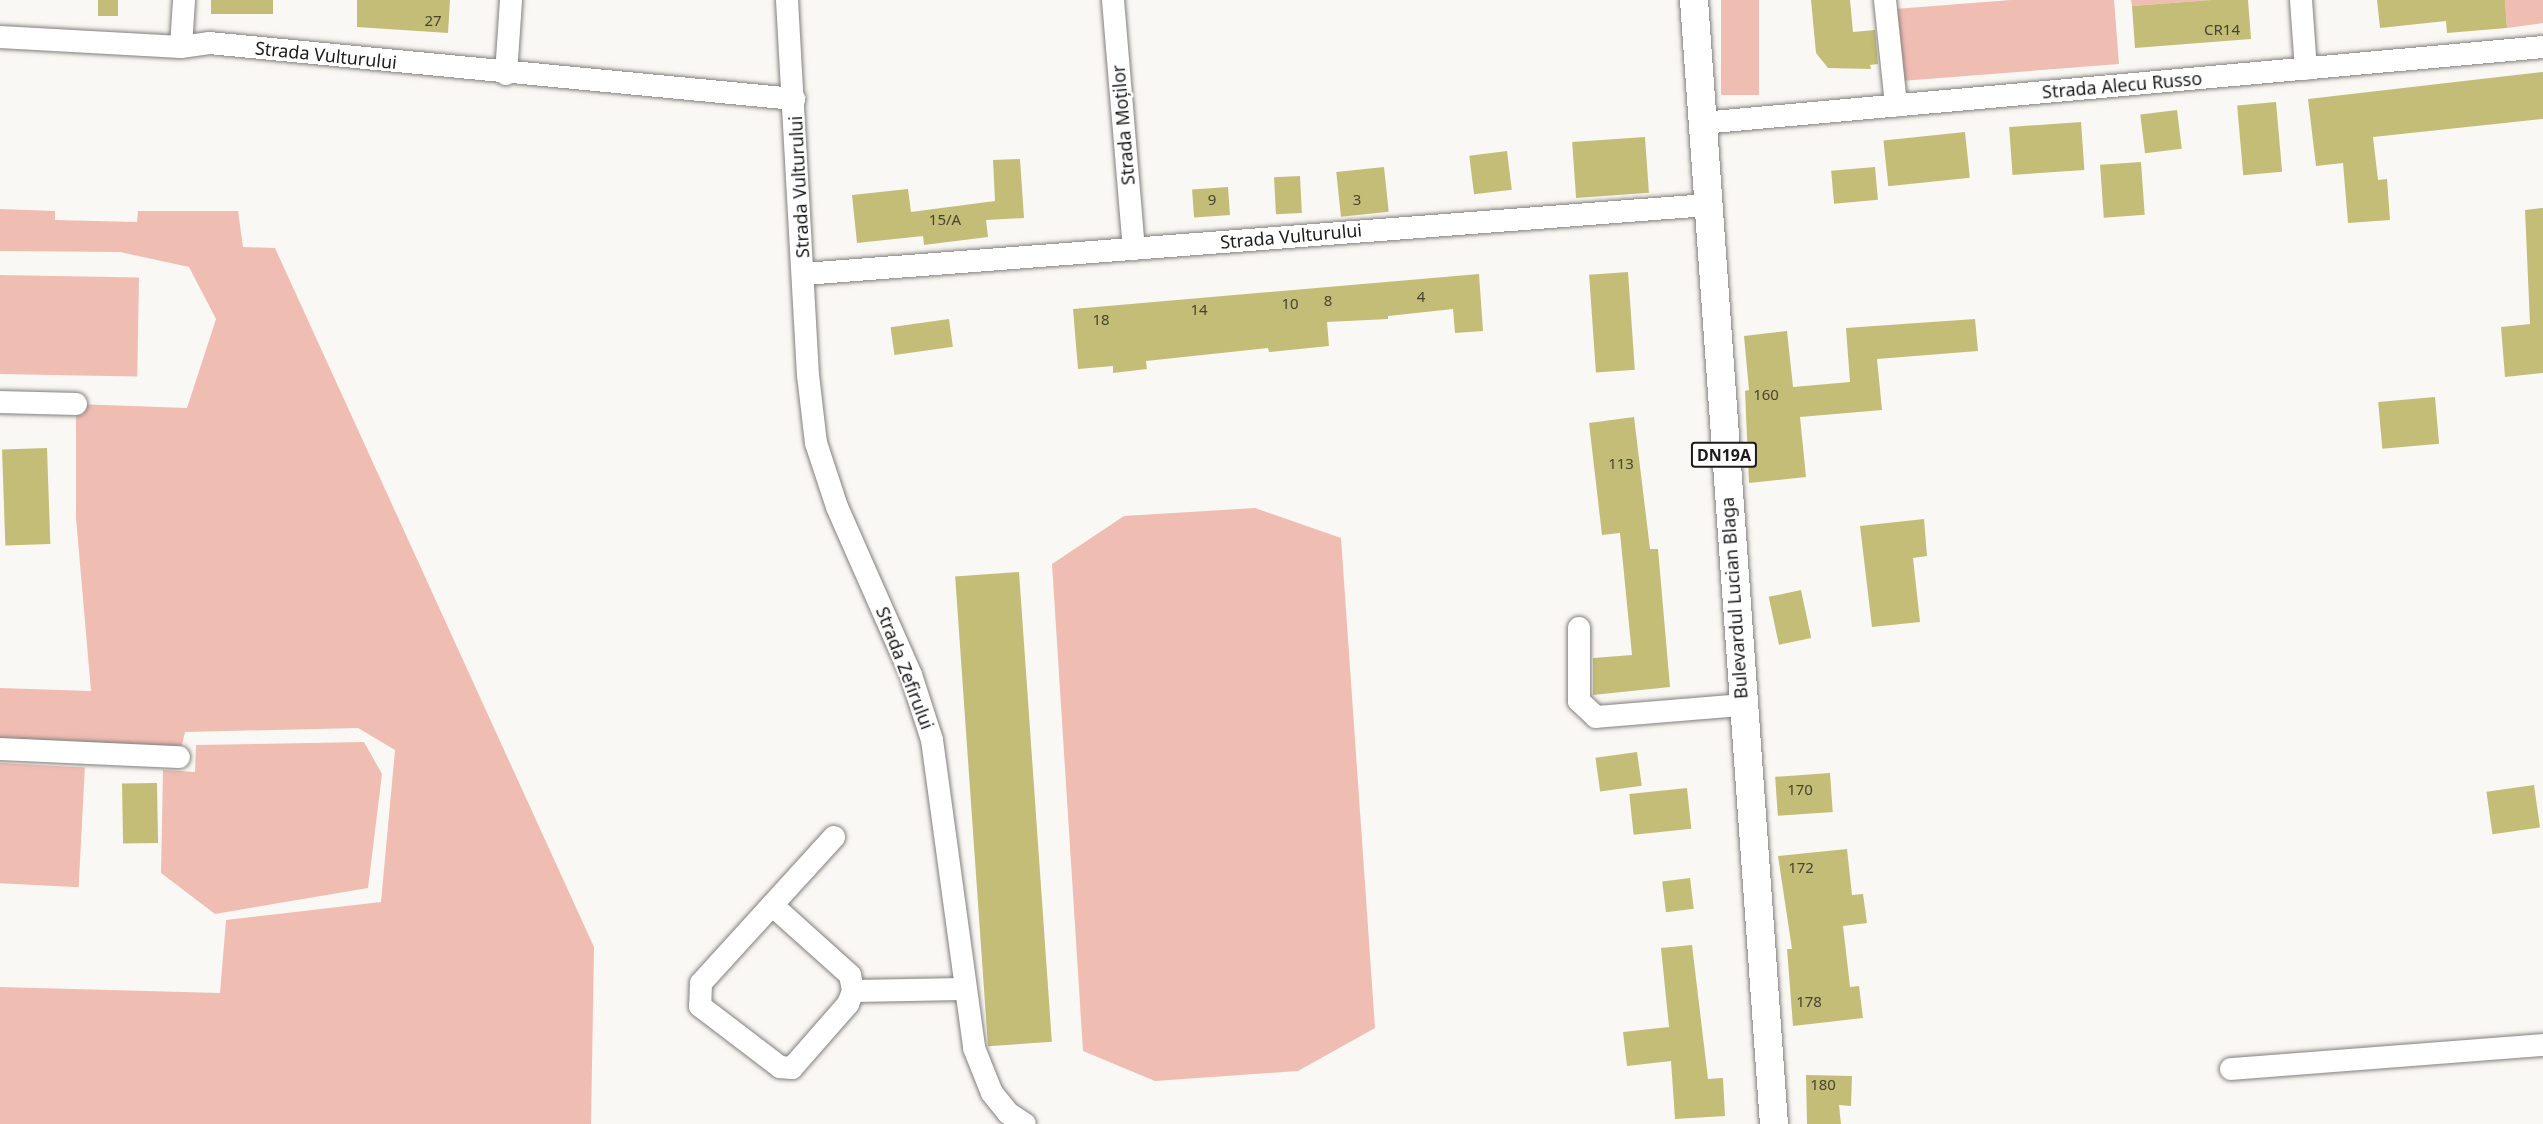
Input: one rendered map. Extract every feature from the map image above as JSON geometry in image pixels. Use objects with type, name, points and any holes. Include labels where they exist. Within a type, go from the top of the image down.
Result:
[{"type":"main road","name":"Bulevardul Lucian Blaga","points":[[1694,0],[1742,705],[1774,1124]]},
{"type":"street","points":[[182,47],[184,0]]},
{"type":"street","points":[[506,74],[511,0]]},
{"type":"street","points":[[787,0],[794,99]]},
{"type":"street","name":"Strada Moților","points":[[1113,0],[1134,249]]},
{"type":"street","points":[[1885,0],[1896,105]]},
{"type":"street","points":[[2301,0],[2306,69]]},
{"type":"street","name":"Strada Vulturului","points":[[0,37],[182,47],[209,43],[506,74],[794,99],[804,274],[1707,205]]},
{"type":"street","name":"Strada Alecu Russo","points":[[1702,123],[2543,46]]},
{"type":"street","name":"Strada Zefirului","points":[[804,274],[808,375],[816,443],[837,507],[911,675],[932,740],[974,1048],[992,1092],[1008,1113],[1025,1124]]},
{"type":"street","points":[[0,402],[76,404]]},
{"type":"street","points":[[1579,628],[1579,701],[1596,717],[1742,705]]},
{"type":"street","points":[[0,748],[179,757]]},
{"type":"street","points":[[772,905],[850,975],[853,991],[848,1004],[792,1068],[780,1067],[700,1006],[701,983],[772,905],[834,837]]},
{"type":"street","points":[[853,991],[965,989]]},
{"type":"street","points":[[2231,1069],[2543,1045]]},
{"type":"shaded area","points":[[1721,0],[1759,0],[1759,95],[1721,95]]},
{"type":"shaded area","points":[[2011,0],[2114,0],[2119,64],[1901,81],[1895,9]]},
{"type":"shaded area","points":[[2131,0],[2211,0],[2132,6]]},
{"type":"shaded area","points":[[2505,0],[2543,0],[2543,23],[2507,28]]},
{"type":"shaded area","points":[[0,209],[55,211],[55,220],[137,222],[138,211],[238,211],[243,247],[275,248],[594,947],[591,1124],[0,1124],[0,987],[220,993],[226,920],[381,902],[395,750],[358,728],[185,732],[179,757],[0,749],[0,688],[91,691],[76,518],[76,404],[187,408],[216,319],[189,267],[120,252],[0,251]]},
{"type":"shaded area","points":[[0,275],[139,277],[137,376],[0,374]]},
{"type":"shaded area","points":[[1255,508],[1341,538],[1375,1028],[1298,1071],[1155,1081],[1083,1051],[1052,564],[1124,516]]},
{"type":"shaded area","points":[[364,742],[382,774],[368,888],[215,914],[161,873],[163,770],[195,772],[196,745]]},
{"type":"shaded area","points":[[0,763],[85,767],[79,887],[0,883]]},
{"type":"building","points":[[98,0],[118,0],[118,16],[98,16]]},
{"type":"building","points":[[211,0],[273,0],[273,14],[211,14]]},
{"type":"building","points":[[357,0],[450,0],[448,33],[357,27]]},
{"type":"building","points":[[1811,0],[1850,0],[1853,32],[1875,30],[1878,64],[1870,65],[1871,69],[1828,68],[1816,53]]},
{"type":"building","points":[[2211,0],[2248,0],[2251,39],[2135,48],[2132,6]]},
{"type":"building","points":[[2377,0],[2505,0],[2507,28],[2447,33],[2446,21],[2380,28]]},
{"type":"building","points":[[2543,72],[2543,119],[2373,137],[2378,180],[2387,179],[2390,220],[2348,223],[2343,163],[2316,166],[2308,99]]},
{"type":"building","points":[[2276,102],[2282,172],[2243,175],[2237,105]]},
{"type":"building","points":[[2177,110],[2182,149],[2145,153],[2140,115]]},
{"type":"building","points":[[2081,122],[2084,170],[2013,175],[2009,127]]},
{"type":"building","points":[[1965,132],[1970,178],[1888,186],[1883,141]]},
{"type":"building","points":[[1645,137],[1649,193],[1576,198],[1572,142]]},
{"type":"building","points":[[1507,151],[1512,190],[1474,194],[1469,156]]},
{"type":"building","points":[[1020,159],[1024,218],[986,220],[988,237],[924,245],[923,236],[857,243],[852,195],[908,189],[911,212],[995,201],[993,160]]},
{"type":"building","points":[[2141,162],[2145,215],[2104,218],[2100,165]]},
{"type":"building","points":[[1384,167],[1389,212],[1341,217],[1336,172]]},
{"type":"building","points":[[1875,167],[1878,200],[1834,204],[1831,171]]},
{"type":"building","points":[[1300,176],[1302,213],[1276,214],[1274,177]]},
{"type":"building","points":[[1228,187],[1230,215],[1194,217],[1192,190]]},
{"type":"building","points":[[2543,208],[2543,373],[2505,377],[2501,327],[2530,324],[2525,210]]},
{"type":"building","points":[[1628,272],[1635,370],[1596,372],[1589,275]]},
{"type":"building","points":[[1479,274],[1483,331],[1455,333],[1453,309],[1388,316],[1388,319],[1327,322],[1329,346],[1269,352],[1268,348],[1146,361],[1147,369],[1113,373],[1113,366],[1078,369],[1073,309]]},
{"type":"building","points":[[949,319],[953,347],[894,355],[891,327]]},
{"type":"building","points":[[1975,319],[1978,351],[1877,359],[1882,410],[1800,417],[1806,477],[1749,483],[1745,391],[1749,390],[1744,336],[1787,331],[1793,387],[1850,382],[1846,328]]},
{"type":"building","points":[[2435,397],[2439,444],[2382,449],[2378,402]]},
{"type":"building","points":[[1634,417],[1650,549],[1658,549],[1670,687],[1593,695],[1593,658],[1632,655],[1620,533],[1602,535],[1589,423]]},
{"type":"building","points":[[47,448],[50,544],[5,546],[2,450]]},
{"type":"building","points":[[1924,519],[1927,556],[1913,558],[1920,622],[1872,627],[1860,526]]},
{"type":"building","points":[[1019,572],[1052,1042],[988,1046],[955,576]]},
{"type":"building","points":[[1801,590],[1811,638],[1779,645],[1769,597]]},
{"type":"building","points":[[1637,752],[1642,786],[1600,792],[1595,758]]},
{"type":"building","points":[[1830,773],[1833,812],[1778,816],[1775,777]]},
{"type":"building","points":[[157,783],[158,843],[123,844],[122,784]]},
{"type":"building","points":[[2534,785],[2540,828],[2492,834],[2486,792]]},
{"type":"building","points":[[1687,788],[1691,829],[1634,835],[1629,794]]},
{"type":"building","points":[[1847,849],[1852,895],[1863,894],[1867,923],[1843,926],[1850,987],[1859,986],[1863,1018],[1793,1026],[1787,949],[1792,949],[1778,856]]},
{"type":"building","points":[[1690,878],[1694,909],[1666,912],[1662,881]]},
{"type":"building","points":[[1692,945],[1708,1079],[1723,1078],[1725,1116],[1675,1119],[1671,1061],[1627,1066],[1623,1032],[1669,1027],[1661,948]]},
{"type":"building","points":[[1806,1075],[1852,1076],[1851,1106],[1839,1105],[1841,1124],[1807,1124]]}]
